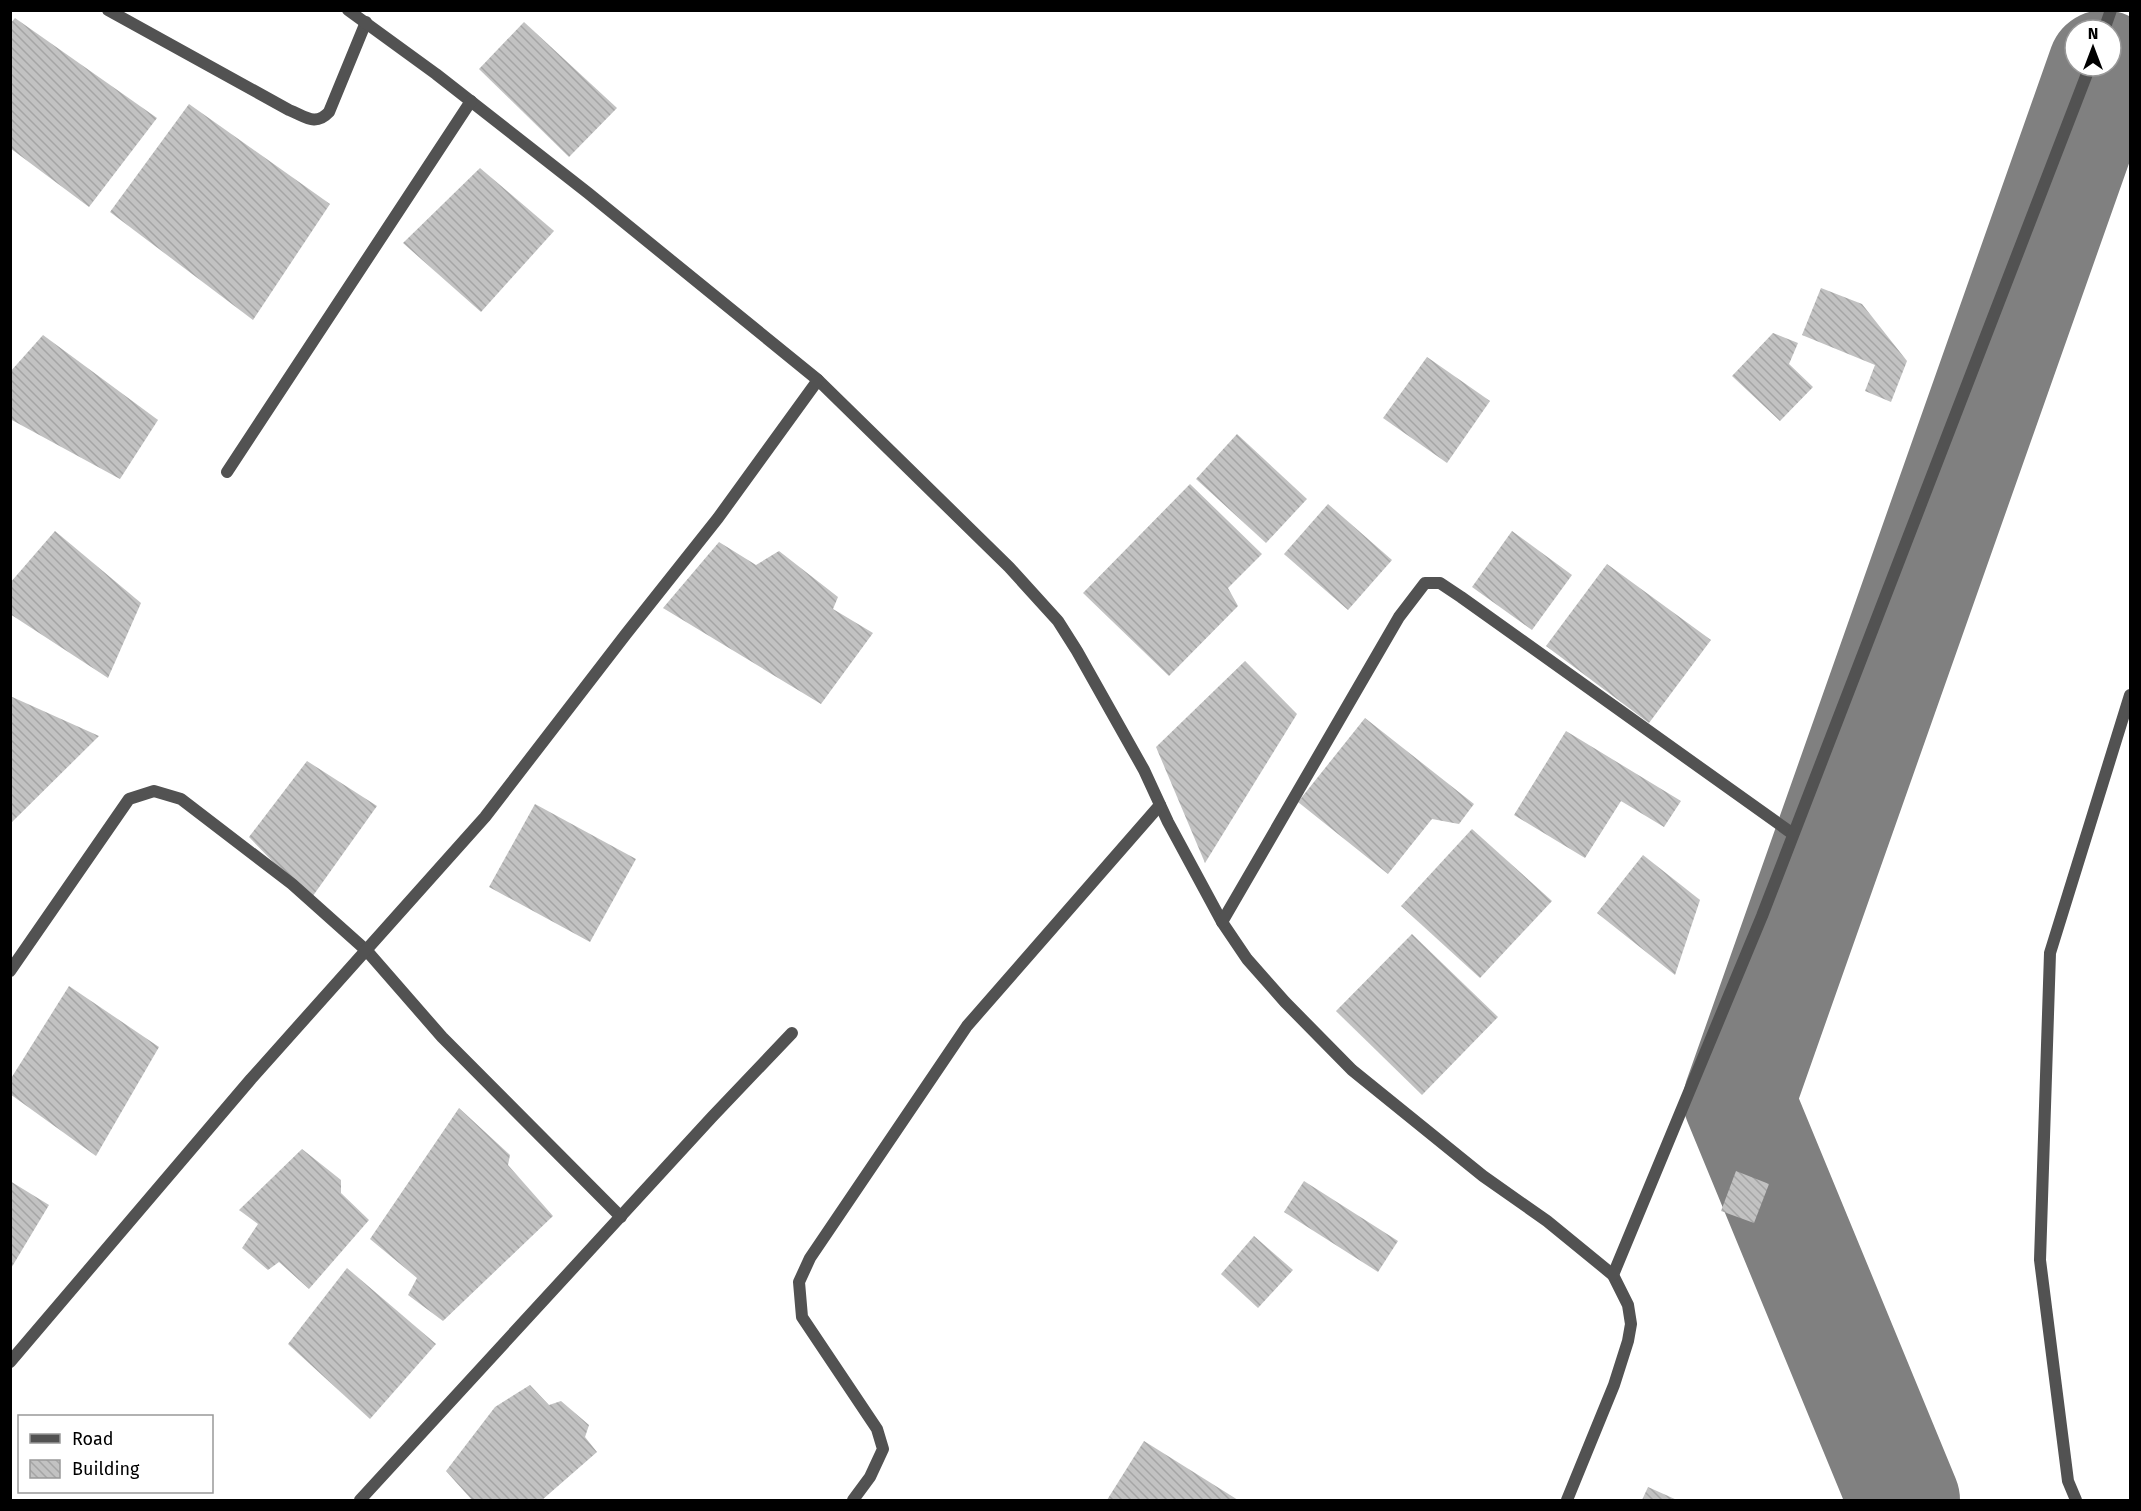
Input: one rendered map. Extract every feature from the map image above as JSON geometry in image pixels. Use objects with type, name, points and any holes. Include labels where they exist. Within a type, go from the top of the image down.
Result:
[{"type":"street","points":[[108,10],[289,110],[315,121],[323,119],[329,112],[366,22]]},
{"type":"street","points":[[348,10],[471,101],[588,193],[818,380],[1008,567],[1059,621],[1144,770],[1222,922],[1247,959],[1285,1002],[1353,1070],[1483,1176],[1546,1221],[1613,1275],[1628,1305],[1631,1324],[1628,1341],[1614,1385],[1567,1500]]},
{"type":"street","points":[[1613,1275],[1762,916],[2085,78]]},
{"type":"street","points":[[227,472],[471,101]]},
{"type":"street","points":[[10,1362],[251,1078],[485,818],[718,518],[818,380]]},
{"type":"street","points":[[1222,922],[1399,617],[1425,583],[1440,583],[1461,597],[1793,834]]},
{"type":"street","points":[[2076,1500],[2068,1481],[2040,1260],[2050,953],[2130,695]]},
{"type":"street","points":[[10,971],[129,799],[154,791],[181,800],[292,884],[367,951],[442,1037],[621,1217]]},
{"type":"street","points":[[853,1500],[870,1478],[883,1449],[877,1429],[802,1317],[799,1282],[810,1258],[967,1026],[1160,805]]},
{"type":"street","points":[[360,1500],[792,1033]]},
{"type":"building","points":[[15,18],[157,118],[89,207],[10,148],[10,24]]},
{"type":"building","points":[[524,22],[617,108],[569,157],[479,69]]},
{"type":"building","points":[[189,104],[330,204],[253,320],[110,212]]},
{"type":"building","points":[[480,168],[554,231],[481,312],[403,243]]},
{"type":"building","points":[[1821,288],[1862,304],[1907,361],[1891,402],[1865,391],[1875,365],[1802,335]]},
{"type":"building","points":[[1773,333],[1798,343],[1789,364],[1813,387],[1780,421],[1732,376]]},
{"type":"building","points":[[43,335],[158,420],[120,479],[10,419],[10,372]]},
{"type":"building","points":[[1427,357],[1490,401],[1447,463],[1383,418]]},
{"type":"building","points":[[1237,434],[1307,499],[1266,543],[1196,479]]},
{"type":"building","points":[[1190,484],[1262,554],[1228,588],[1238,606],[1169,676],[1083,593]]},
{"type":"building","points":[[1328,504],[1392,560],[1348,610],[1284,554]]},
{"type":"building","points":[[55,531],[141,603],[108,678],[10,614],[10,583]]},
{"type":"building","points":[[1512,531],[1572,575],[1532,630],[1472,587]]},
{"type":"building","points":[[719,542],[756,565],[779,551],[838,597],[833,609],[873,633],[821,704],[663,608]]},
{"type":"building","points":[[1607,564],[1711,640],[1649,723],[1546,646]]},
{"type":"building","points":[[1245,661],[1297,714],[1205,863],[1156,747]]},
{"type":"building","points":[[10,696],[99,736],[10,824]]},
{"type":"building","points":[[1365,718],[1474,804],[1459,824],[1432,819],[1388,874],[1298,802]]},
{"type":"building","points":[[1566,731],[1681,801],[1664,827],[1621,801],[1585,858],[1514,815]]},
{"type":"building","points":[[307,761],[377,806],[310,900],[249,837]]},
{"type":"building","points":[[535,804],[636,859],[590,942],[489,887]]},
{"type":"building","points":[[1472,829],[1552,901],[1480,978],[1401,906]]},
{"type":"building","points":[[1643,855],[1700,900],[1675,975],[1597,913]]},
{"type":"building","points":[[1412,934],[1498,1017],[1422,1095],[1336,1011]]},
{"type":"building","points":[[69,986],[159,1047],[96,1156],[10,1094],[10,1080]]},
{"type":"building","points":[[459,1108],[510,1155],[508,1165],[553,1216],[443,1321],[408,1295],[417,1278],[370,1239]]},
{"type":"building","points":[[302,1149],[341,1180],[341,1193],[369,1220],[309,1289],[279,1262],[268,1270],[242,1248],[258,1224],[239,1210]]},
{"type":"building","points":[[1736,1171],[1769,1184],[1754,1223],[1721,1211]]},
{"type":"building","points":[[10,1181],[49,1205],[10,1270]]},
{"type":"building","points":[[1304,1181],[1398,1241],[1378,1272],[1284,1212]]},
{"type":"building","points":[[1254,1236],[1293,1270],[1258,1308],[1221,1274]]},
{"type":"building","points":[[347,1268],[436,1344],[370,1419],[288,1344]]},
{"type":"building","points":[[530,1385],[549,1405],[561,1401],[589,1425],[585,1437],[597,1452],[542,1500],[472,1500],[446,1471],[495,1407]]},
{"type":"building","points":[[1144,1441],[1238,1500],[1107,1500]]},
{"type":"building","points":[[1648,1487],[1677,1500],[1642,1500]]},
{"type":"taxiway","points":[[1904,1500],[1739,1100],[2100,78]]}]
